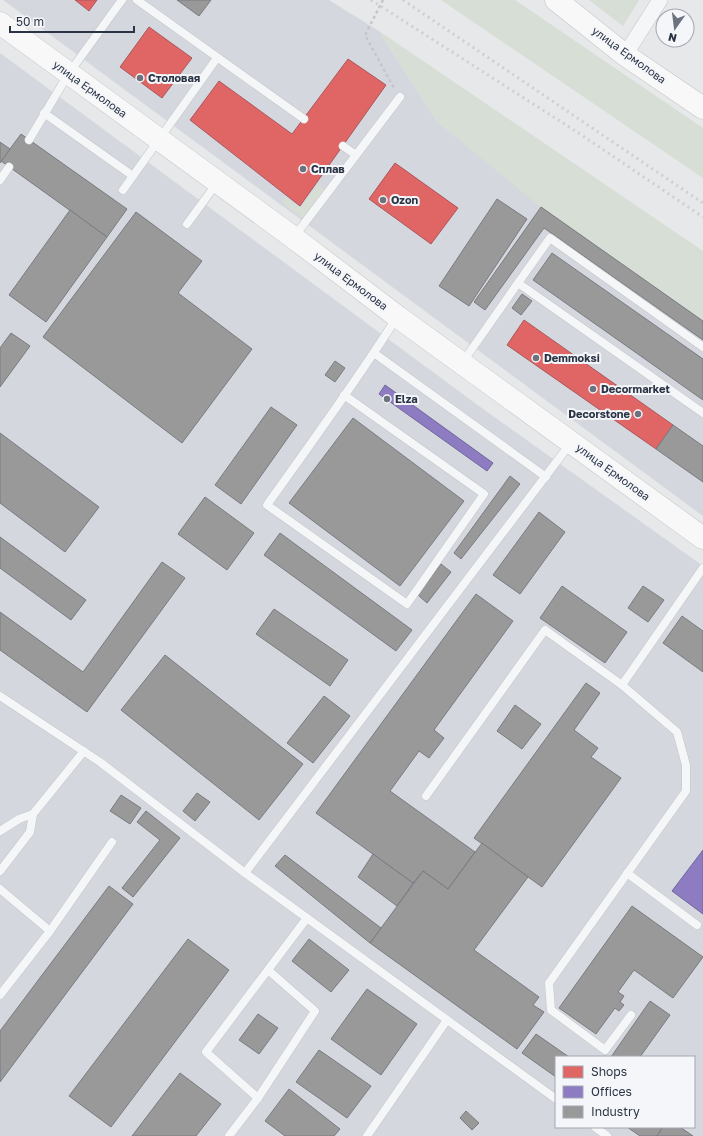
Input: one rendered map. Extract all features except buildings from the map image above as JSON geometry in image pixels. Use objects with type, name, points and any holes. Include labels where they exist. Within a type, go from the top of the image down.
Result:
[{"type":"main road","name":"улица Ермолова","points":[[556,0],[625,55],[703,108]]},
{"type":"main road","name":"улица Ермолова","points":[[2,28],[69,73],[294,238],[398,317],[703,538]]},
{"type":"street","points":[[625,55],[660,0]]},
{"type":"lane","points":[[29,140],[69,73],[122,0]]},
{"type":"lane","points":[[137,0],[304,119]]},
{"type":"lane","points":[[123,190],[217,58]]},
{"type":"lane","points":[[294,238],[400,97]]},
{"type":"lane","points":[[44,114],[133,176]]},
{"type":"lane","points":[[343,146],[356,155]]},
{"type":"lane","points":[[0,180],[9,167]]},
{"type":"lane","points":[[187,224],[218,182]]},
{"type":"lane","points":[[462,363],[550,238],[703,347]]},
{"type":"lane","points":[[518,283],[703,413]]},
{"type":"lane","points":[[344,395],[484,494],[406,604],[267,505],[398,317]]},
{"type":"lane","points":[[374,353],[546,477]]},
{"type":"lane","points":[[245,873],[572,442]]},
{"type":"lane","points":[[622,685],[703,568]]},
{"type":"lane","points":[[426,796],[546,630],[622,685],[677,732],[686,765],[686,791],[549,983],[551,1010],[605,1050],[631,1015]]},
{"type":"lane","points":[[0,696],[100,762],[245,873],[555,1098]]},
{"type":"lane","points":[[0,870],[30,832],[33,814],[84,751]]},
{"type":"lane","points":[[0,831],[19,819],[33,814]]},
{"type":"lane","points":[[0,995],[50,931],[112,842]]},
{"type":"lane","points":[[628,873],[697,925]]},
{"type":"lane","points":[[0,889],[50,931]]},
{"type":"lane","points":[[258,1098],[206,1052],[307,918]]},
{"type":"lane","points":[[229,1136],[258,1098],[315,1011],[268,970]]},
{"type":"lane","points":[[367,1136],[447,1020]]},
{"type":"lane","points":[[596,1128],[608,1136]]},
{"type":"path","points":[[383,0],[365,35],[400,97]]},
{"type":"shaded area","points":[[3,0],[329,0],[379,31],[437,122],[703,321],[703,516]]},
{"type":"shaded area","points":[[441,0],[515,0],[703,128],[703,178]]},
{"type":"shaded area","points":[[589,0],[639,0],[623,26]]},
{"type":"shaded area","points":[[379,31],[703,251],[703,321],[538,205],[437,122]]},
{"type":"shaded area","points":[[0,53],[479,406],[703,566],[703,1136],[0,1136]]},
{"type":"shaded area","points":[[318,183],[325,192],[304,219],[282,203],[286,197],[300,207]]},
{"type":"railway","points":[[371,0],[577,132],[703,217]]},
{"type":"railway","points":[[403,0],[703,203]]},
{"type":"place","name":"Столовая","points":[[140,78]]},
{"type":"place","name":"Сплав","points":[[303,169]]},
{"type":"place","name":"Ozon","points":[[383,200]]},
{"type":"place","name":"Demmoksi","points":[[536,358]]},
{"type":"place","name":"Decormarket","points":[[593,389]]},
{"type":"place","name":"Elza","points":[[387,399]]},
{"type":"place","name":"Decorstone","points":[[638,414]]}]
